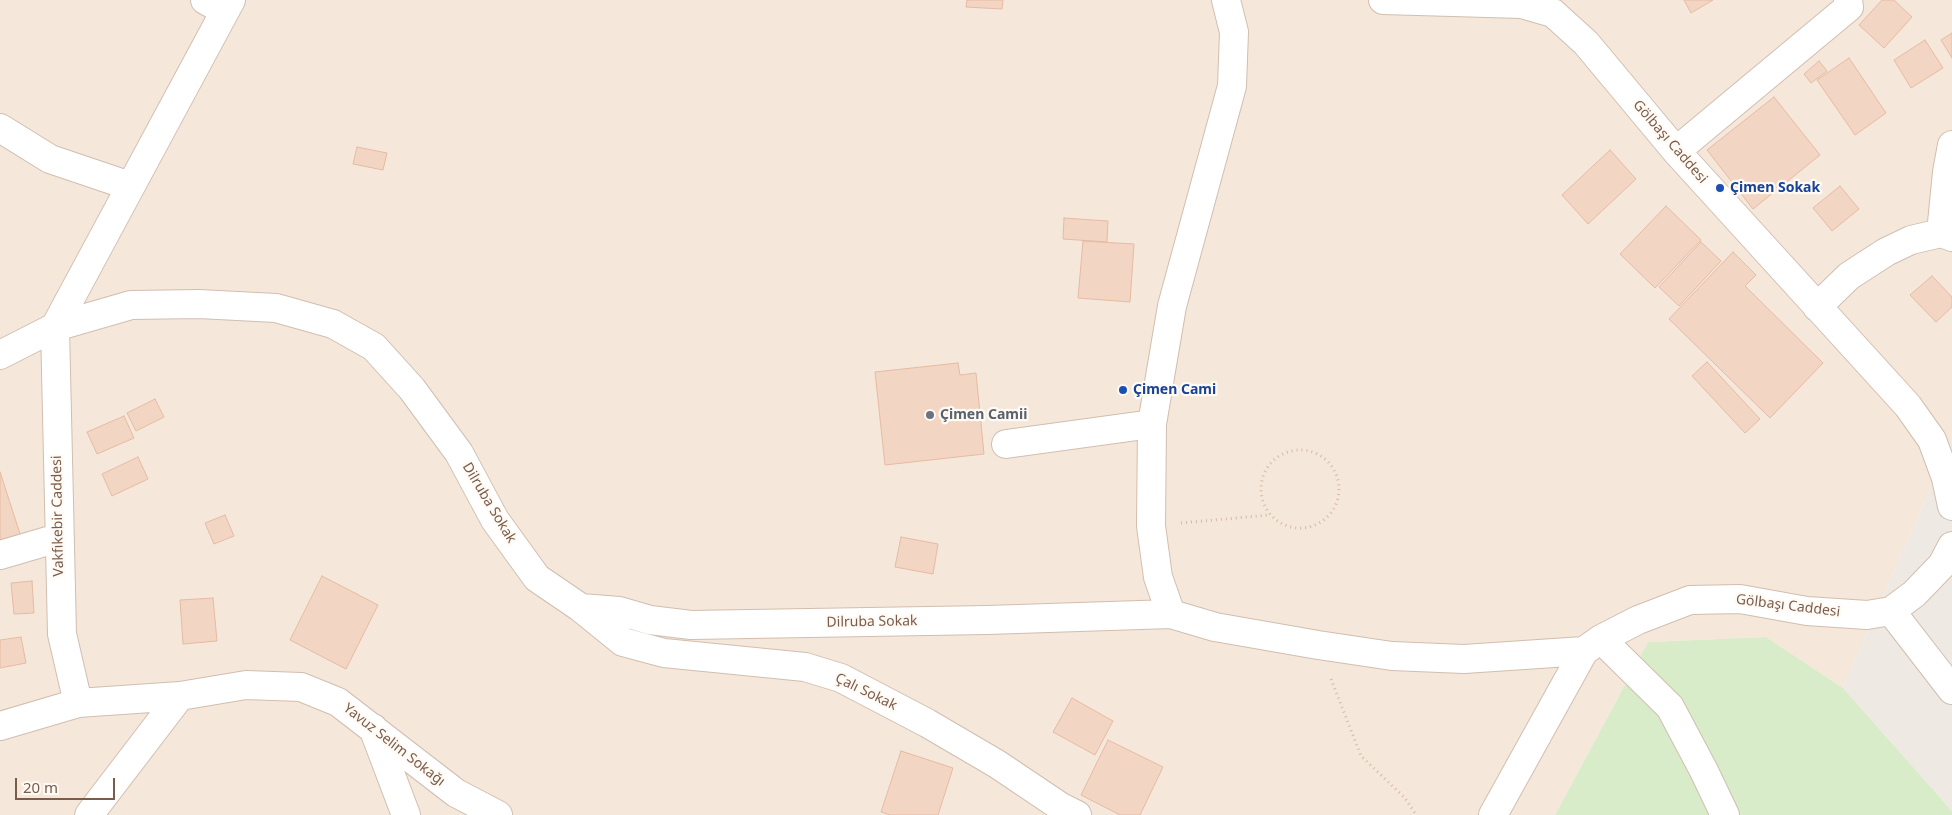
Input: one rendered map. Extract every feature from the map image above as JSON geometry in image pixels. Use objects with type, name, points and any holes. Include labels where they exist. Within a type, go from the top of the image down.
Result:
[{"type":"street","points":[[1171,614],[1158,577],[1151,526],[1152,424],[1172,306],[1232,86],[1234,32],[1226,0]]},
{"type":"street","name":"Gölbaşı Caddesi","points":[[1385,0],[1562,7],[1586,43],[1676,151],[1908,406],[1932,440],[1949,480],[1952,506]]},
{"type":"street","points":[[1676,151],[1848,3]]},
{"type":"street","points":[[55,327],[130,186],[220,4]]},
{"type":"street","points":[[0,128],[50,159],[130,186]]},
{"type":"street","points":[[1817,307],[1849,276],[1886,252],[1911,240],[1946,235],[1947,172],[1952,145]]},
{"type":"street","name":"Dilruba Sokak","points":[[0,355],[55,327],[131,306],[199,304],[276,308],[333,324],[374,347],[412,389],[459,453],[495,520],[537,578],[581,608],[619,611],[650,620],[691,625],[977,621],[1171,614],[1215,627],[1318,645],[1392,656],[1464,659],[1593,645]]},
{"type":"street","name":"Vakfıkebir Caddesi","points":[[55,327],[58,538],[62,634],[78,703]]},
{"type":"street","points":[[1006,444],[1152,424]]},
{"type":"street","points":[[0,555],[58,538]]},
{"type":"street","name":"Gölbaşı Caddesi","points":[[1593,645],[1638,620],[1690,600],[1740,599],[1807,611],[1868,615],[1891,611],[1914,594],[1942,564],[1952,546]]},
{"type":"street","name":"Çalı Sokak","points":[[581,608],[623,642],[664,653],[805,667],[841,678],[927,723],[997,764],[1061,807],[1077,815]]},
{"type":"street","points":[[1891,611],[1952,690]]},
{"type":"street","points":[[1493,815],[1593,645],[1670,707],[1725,815]]},
{"type":"street","name":"Yavuz Selim Sokağı","points":[[0,726],[78,703],[180,696],[246,685],[301,686],[338,702],[456,793],[498,815]]},
{"type":"street","points":[[89,815],[180,696]]},
{"type":"street","points":[[373,728],[406,815]]},
{"type":"path","points":[[1151,526],[1269,514],[1278,522],[1289,527],[1312,526],[1322,521],[1331,513],[1337,501],[1339,487],[1336,474],[1329,462],[1318,454],[1305,450],[1292,450],[1279,455],[1268,464],[1262,476],[1260,490],[1263,503],[1269,514]]},
{"type":"path","points":[[1318,645],[1361,756],[1405,798],[1416,815]]},
{"type":"shaded area","points":[[0,0],[1952,0],[1952,440],[1843,688],[1766,637],[1648,642],[1555,815],[0,815]]},
{"type":"shaded area","points":[[1952,440],[1952,811],[1843,688]]},
{"type":"green space","points":[[1766,637],[1843,688],[1952,811],[1952,815],[1555,815],[1648,642]]},
{"type":"building","points":[[967,0],[1003,0],[1002,9],[966,7]]},
{"type":"building","points":[[1684,0],[1713,0],[1691,13]]},
{"type":"building","points":[[1882,0],[1894,0],[1912,17],[1884,48],[1859,25]]},
{"type":"building","points":[[1952,33],[1952,58],[1941,40]]},
{"type":"building","points":[[1925,40],[1943,68],[1911,88],[1894,60]]},
{"type":"building","points":[[1849,58],[1886,113],[1855,135],[1817,80]]},
{"type":"building","points":[[1819,61],[1827,71],[1811,83],[1804,74]]},
{"type":"building","points":[[1774,97],[1820,155],[1753,209],[1707,150]]},
{"type":"building","points":[[357,147],[387,153],[383,170],[353,164]]},
{"type":"building","points":[[1610,150],[1636,179],[1588,224],[1562,195]]},
{"type":"building","points":[[1840,186],[1859,209],[1832,231],[1813,208]]},
{"type":"building","points":[[1666,206],[1701,240],[1655,288],[1620,254]]},
{"type":"building","points":[[1064,218],[1108,221],[1107,242],[1063,239]]},
{"type":"building","points":[[1083,241],[1134,244],[1130,302],[1078,298]]},
{"type":"building","points":[[1701,242],[1721,261],[1679,306],[1659,287]]},
{"type":"building","points":[[1733,252],[1756,275],[1745,286],[1823,363],[1770,418],[1669,319]]},
{"type":"building","points":[[1932,276],[1952,297],[1952,307],[1936,322],[1910,295]]},
{"type":"building","points":[[1707,362],[1760,419],[1745,433],[1692,376]]},
{"type":"building","name":"Çimen Camii","points":[[958,363],[960,375],[976,373],[984,454],[885,465],[875,372]]},
{"type":"building","points":[[155,399],[164,417],[136,431],[127,413]]},
{"type":"building","points":[[124,416],[134,438],[97,454],[87,432]]},
{"type":"building","points":[[138,457],[148,479],[112,496],[102,474]]},
{"type":"building","points":[[0,472],[22,540],[0,547]]},
{"type":"building","points":[[225,515],[234,536],[214,544],[205,523]]},
{"type":"building","points":[[901,537],[938,544],[933,574],[895,567]]},
{"type":"building","points":[[322,576],[378,605],[346,669],[290,640]]},
{"type":"building","points":[[32,581],[34,613],[14,614],[11,583]]},
{"type":"building","points":[[213,598],[217,641],[183,644],[180,600]]},
{"type":"building","points":[[21,637],[26,663],[0,668],[0,640]]},
{"type":"building","points":[[1072,698],[1113,721],[1095,755],[1053,732]]},
{"type":"building","points":[[1108,740],[1163,767],[1140,815],[1120,815],[1081,795]]},
{"type":"building","points":[[901,751],[953,768],[938,815],[890,815],[881,812]]},
{"type":"place","name":"Çimen Sokak","points":[[1720,188]]},
{"type":"place","name":"Çimen Cami","points":[[1123,390]]},
{"type":"place","name":"Çimen Camii","points":[[930,415]]}]
